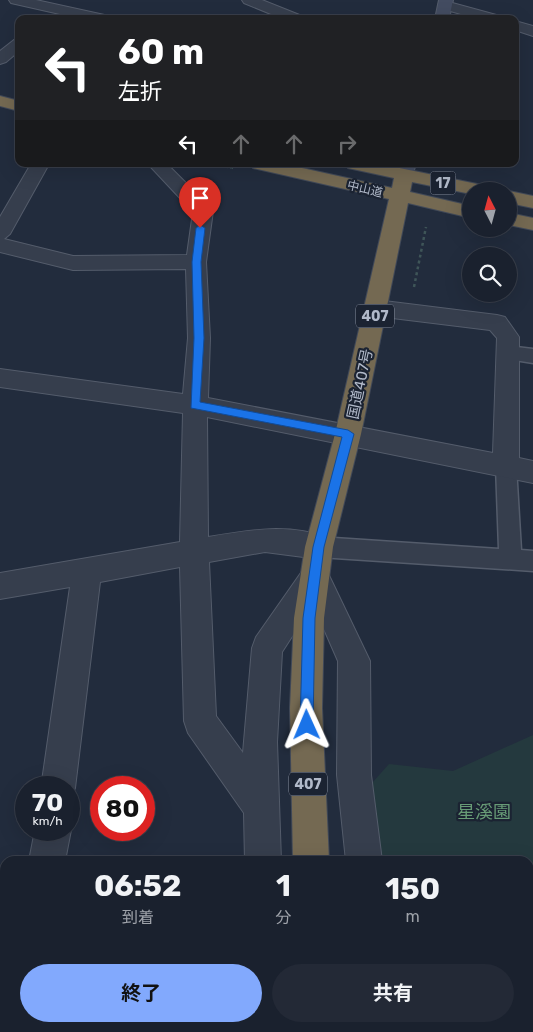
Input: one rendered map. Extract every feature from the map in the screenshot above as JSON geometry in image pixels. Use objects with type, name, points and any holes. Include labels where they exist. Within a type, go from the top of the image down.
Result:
[{"type":"highway","points":[[3,91],[15,102]]},
{"type":"highway","name":"中山道","points":[[273,167],[462,210]]},
{"type":"highway","name":"中山道","points":[[385,167],[405,169],[462,185]]},
{"type":"highway","name":"国道407号","points":[[311,856],[306,708],[309,618],[317,562],[348,434],[401,197],[405,169]]},
{"type":"highway","points":[[518,199],[533,202]]},
{"type":"highway","points":[[518,222],[533,224]]},
{"type":"street","points":[[16,0],[85,15]]},
{"type":"street","points":[[249,0],[287,15]]},
{"type":"street","points":[[444,8],[476,15]]},
{"type":"street","points":[[519,26],[533,31]]},
{"type":"street","points":[[0,59],[15,46]]},
{"type":"street","points":[[0,234],[38,167]]},
{"type":"street","points":[[160,167],[203,211],[196,262],[199,338],[195,405],[194,552],[200,721],[261,807]]},
{"type":"street","points":[[0,245],[73,263],[196,262]]},
{"type":"street","points":[[376,308],[497,323],[508,337],[506,466]]},
{"type":"street","points":[[0,378],[195,405],[533,472]]},
{"type":"street","points":[[0,586],[265,540],[317,562],[354,661],[354,775],[363,856]]},
{"type":"street","points":[[263,856],[260,742],[267,648],[317,562]]},
{"type":"street","points":[[60,776],[87,570]]},
{"type":"street","points":[[48,856],[51,841]]},
{"type":"lane","points":[[507,353],[533,356]]},
{"type":"lane","points":[[506,466],[510,559]]},
{"type":"lane","points":[[317,562],[510,559],[533,561]]},
{"type":"path","points":[[409,312],[425,227],[429,222]]},
{"type":"green space","name":"星溪園","points":[[533,735],[533,856],[365,856],[364,792],[389,764],[453,771]]},
{"type":"route","points":[[200,228],[196,262],[199,338],[195,405],[348,434],[319,547],[309,618],[307,725]]}]
